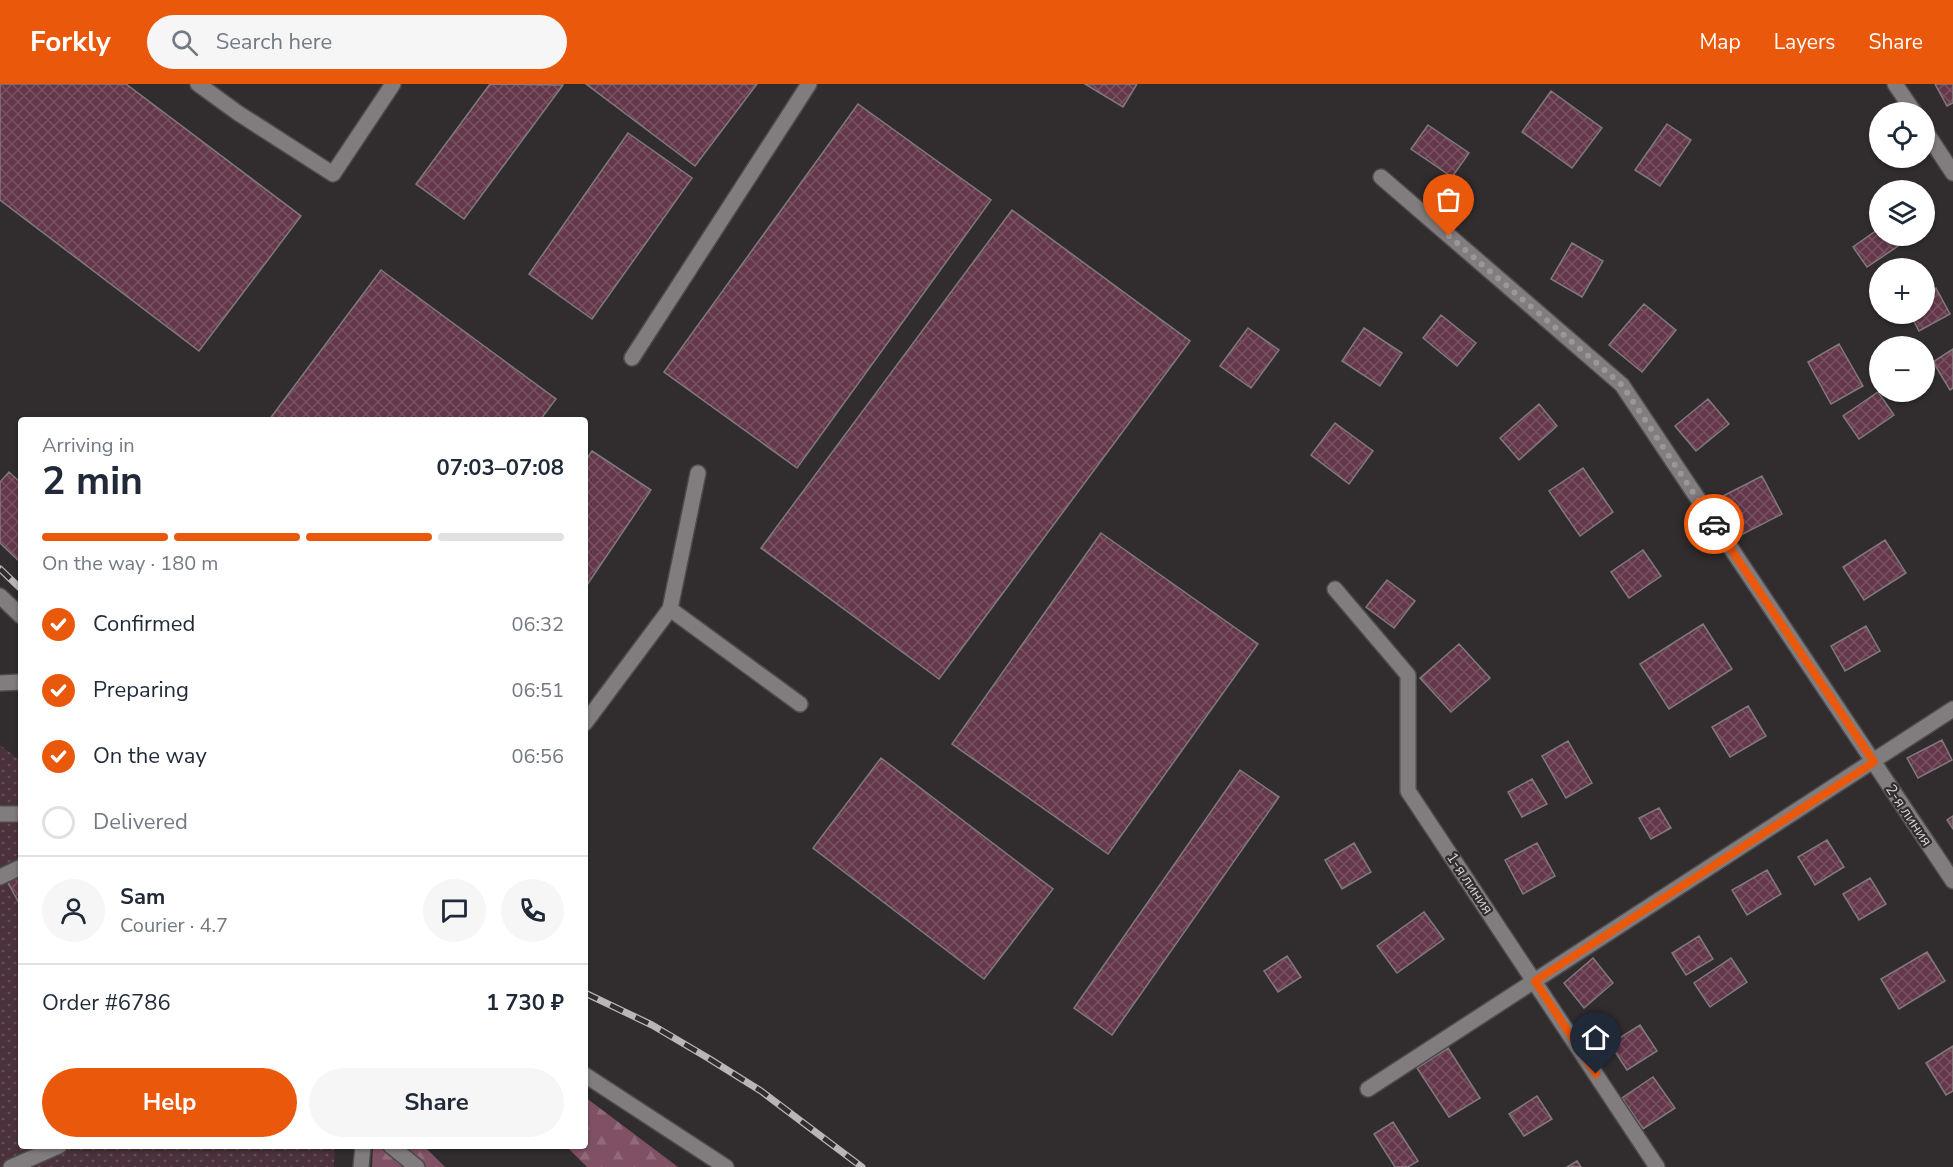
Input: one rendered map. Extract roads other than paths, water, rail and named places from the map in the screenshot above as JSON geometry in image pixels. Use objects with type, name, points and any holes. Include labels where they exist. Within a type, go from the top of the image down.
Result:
[{"type":"street","points":[[198,84],[238,113],[333,174],[393,84]]},
{"type":"street","points":[[632,357],[809,84]]},
{"type":"street","points":[[1895,84],[1907,102]]},
{"type":"street","points":[[1935,146],[1953,173]]},
{"type":"street","name":"2-я линия","points":[[1381,177],[1622,385],[1953,881]]},
{"type":"street","points":[[588,719],[670,609],[698,473]]},
{"type":"street","name":"1-я линия","points":[[1335,589],[1408,675],[1408,791],[1657,1167]]},
{"type":"street","points":[[0,596],[18,613]]},
{"type":"street","points":[[670,609],[800,704]]},
{"type":"street","points":[[0,683],[18,682]]},
{"type":"street","points":[[1368,1089],[1953,709]]},
{"type":"street","points":[[0,814],[18,814]]},
{"type":"street","points":[[0,877],[18,868]]},
{"type":"street","points":[[588,1077],[726,1167]]},
{"type":"street","points":[[11,1167],[53,1149]]},
{"type":"street","points":[[361,1167],[363,1149]]},
{"type":"street","points":[[394,1149],[417,1167]]},
{"type":"railway","points":[[0,569],[18,586]]},
{"type":"railway","points":[[588,994],[652,1025],[761,1091],[862,1167]]}]
